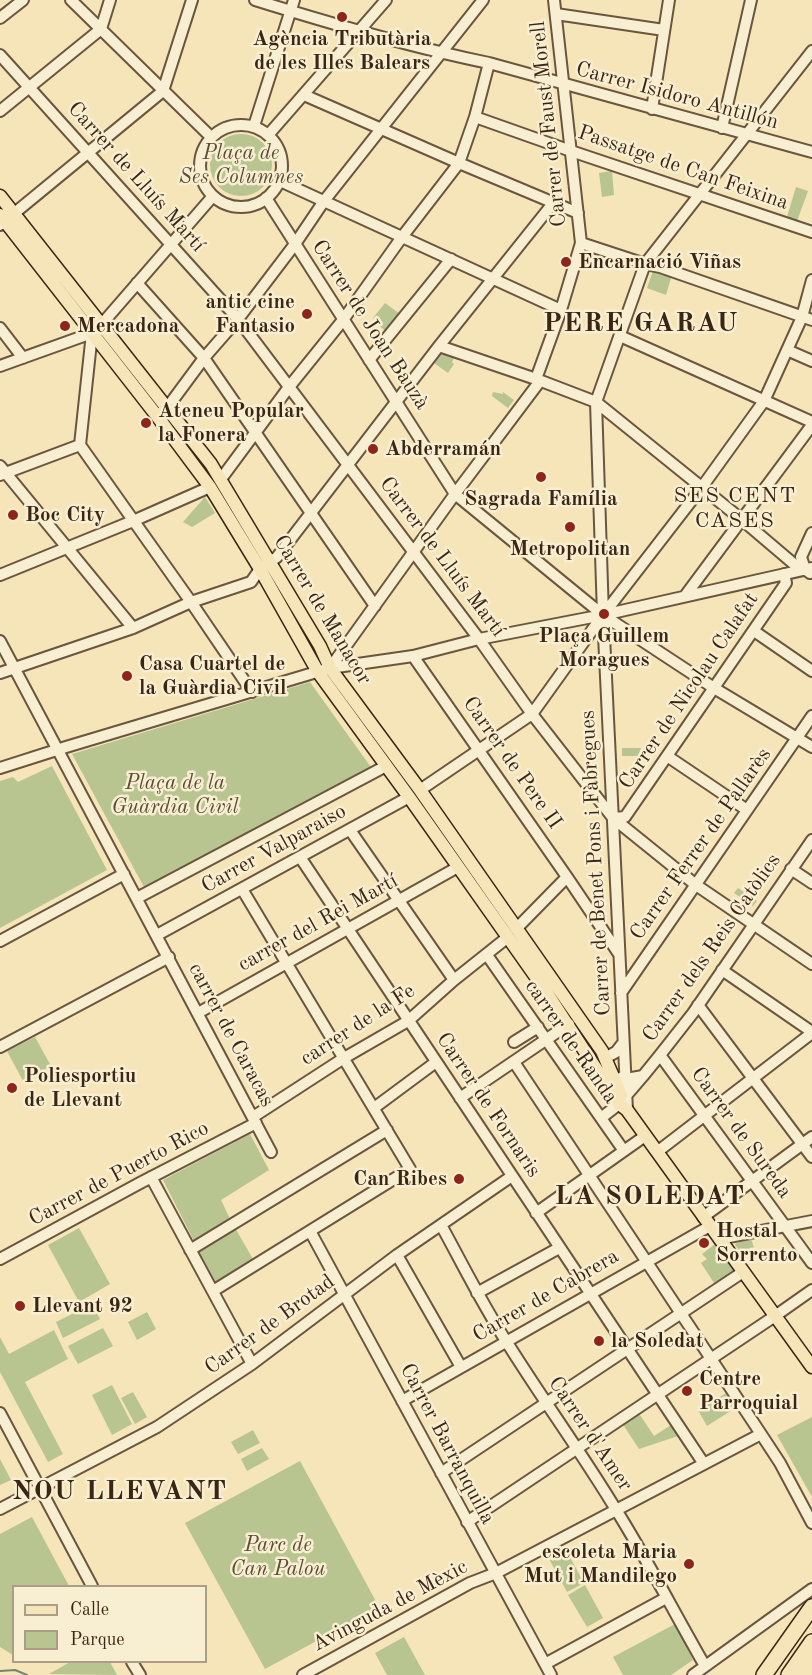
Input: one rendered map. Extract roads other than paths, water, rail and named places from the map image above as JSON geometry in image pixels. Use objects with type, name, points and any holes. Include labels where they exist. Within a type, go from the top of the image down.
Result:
[{"type":"highway","points":[[764,1675],[812,1607]]},
{"type":"highway","points":[[776,1675],[812,1623]]},
{"type":"highway","points":[[789,1675],[812,1642]]},
{"type":"highway","points":[[804,1675],[812,1663]]},
{"type":"main road","name":"Carrer de Manacor","points":[[0,196],[5,219],[162,412],[212,464],[318,672],[458,867],[512,933],[600,1057],[645,1136],[812,1367]]},
{"type":"main road","name":"Carrer de Manacor","points":[[162,412],[210,487],[320,646],[330,668],[449,831],[568,1024],[600,1057],[624,1102]]},
{"type":"main road","points":[[409,797],[423,807],[434,823],[449,831]]},
{"type":"street","points":[[0,18],[23,0]]},
{"type":"street","points":[[70,0],[211,137]]},
{"type":"street","points":[[0,111],[101,29],[110,0]]},
{"type":"street","points":[[5,219],[163,91],[192,0]]},
{"type":"street","name":"Carrer Isidoro Antillón","points":[[255,0],[358,31],[489,63],[812,152]]},
{"type":"street","points":[[254,126],[294,0]]},
{"type":"street","points":[[269,134],[386,0]]},
{"type":"street","points":[[162,412],[238,319],[295,244],[324,201],[483,0]]},
{"type":"street","name":"Carrer de Faust Morell","points":[[555,0],[581,243]]},
{"type":"street","points":[[652,109],[669,0]]},
{"type":"street","points":[[722,128],[751,0]]},
{"type":"street","points":[[556,14],[664,30]]},
{"type":"street","points":[[596,402],[645,264],[812,51]]},
{"type":"street","name":"Carrer de Lluís Martí","points":[[0,55],[238,319],[479,639],[532,714],[613,818],[696,885],[812,964]]},
{"type":"street","points":[[221,479],[255,430],[344,320],[402,237],[459,164],[475,117],[489,63]]},
{"type":"street","points":[[304,95],[459,164],[578,213]]},
{"type":"street","name":"Passatge de Can Feixina","points":[[475,117],[812,232]]},
{"type":"street","points":[[242,124],[254,126],[269,134],[280,152],[282,168],[280,181],[275,190],[256,205],[232,206],[213,196],[203,183],[200,171],[201,159],[211,137],[231,126],[242,124]]},
{"type":"street","points":[[280,181],[561,310]]},
{"type":"street","points":[[0,366],[96,329],[213,196]]},
{"type":"street","name":"Carrer de Joan Bauzà","points":[[266,198],[455,494],[603,615],[714,688],[812,747]]},
{"type":"street","points":[[0,673],[133,628],[191,602],[251,582],[265,566],[277,557],[492,278],[554,202]]},
{"type":"street","points":[[330,668],[538,380],[581,243],[660,267],[807,319]]},
{"type":"street","points":[[369,360],[451,259]]},
{"type":"street","points":[[420,790],[532,714],[603,615],[702,487],[764,401],[787,350],[807,319],[812,280]]},
{"type":"street","points":[[137,283],[204,358],[375,606]]},
{"type":"street","points":[[0,328],[22,358]]},
{"type":"street","points":[[96,329],[80,445],[252,692]]},
{"type":"street","points":[[620,336],[812,424],[685,596]]},
{"type":"street","points":[[439,346],[596,402],[807,570]]},
{"type":"street","points":[[787,350],[812,361]]},
{"type":"street","name":"Carrer de Benet Pons i Fàbregues","points":[[596,402],[603,615],[626,1079],[624,1102]]},
{"type":"street","points":[[80,445],[1,472],[133,628]]},
{"type":"street","points":[[0,575],[210,487]]},
{"type":"street","points":[[807,570],[801,557],[812,533]]},
{"type":"street","points":[[0,768],[330,668],[413,656],[479,639],[603,615],[807,570]]},
{"type":"street","name":"Carrer de Nicolau Calafat","points":[[613,818],[626,818],[786,583],[784,574]]},
{"type":"street","points":[[754,631],[812,670]]},
{"type":"street","points":[[0,641],[157,935]]},
{"type":"street","name":"Carrer de Pere II","points":[[413,656],[619,954]]},
{"type":"street","name":"Carrer Ferrer de Pallarès","points":[[621,993],[812,716]]},
{"type":"street","points":[[667,756],[747,810]]},
{"type":"street","points":[[137,898],[386,766]]},
{"type":"street","name":"Carrer Valparaiso","points":[[157,935],[409,797]]},
{"type":"street","points":[[350,830],[454,980]]},
{"type":"street","name":"Carrer dels Reis Catòlics","points":[[601,1118],[624,1102],[698,1005],[812,840]]},
{"type":"street","name":"Carrer de Fornaris","points":[[300,857],[704,1464]]},
{"type":"street","name":"carrer del Rei Martí","points":[[198,1012],[458,867]]},
{"type":"street","points":[[791,869],[812,884]]},
{"type":"street","points":[[0,940],[124,874]]},
{"type":"street","name":"carrer de la Fe","points":[[254,1120],[344,1058],[408,1021],[512,933],[567,877]]},
{"type":"street","points":[[213,1292],[410,1169],[242,888]]},
{"type":"street","name":"carrer de Caracas","points":[[157,935],[271,1152]]},
{"type":"street","name":"carrer de Randa","points":[[487,954],[624,1151]]},
{"type":"street","points":[[0,1047],[168,957]]},
{"type":"street","points":[[657,1152],[812,1032],[722,970]]},
{"type":"street","points":[[698,1005],[812,1157]]},
{"type":"street","points":[[460,1098],[568,1024]]},
{"type":"street","points":[[513,1042],[538,1027]]},
{"type":"street","points":[[600,1057],[623,1048]]},
{"type":"street","name":"Carrer dels Reis Catòlics","points":[[623,1048],[632,1070],[643,1076]]},
{"type":"street","name":"Carrer de Sureda","points":[[660,1055],[812,1263]]},
{"type":"street","points":[[600,1057],[626,1079],[643,1076]]},
{"type":"street","points":[[374,1108],[436,1062]]},
{"type":"street","points":[[514,1062],[762,1434],[812,1522]]},
{"type":"street","name":"Carrer de Puerto Rico","points":[[0,1259],[254,1120]]},
{"type":"street","points":[[190,1250],[387,1130]]},
{"type":"street","points":[[536,1213],[645,1136]]},
{"type":"street","name":"Carrer de Cabrera","points":[[402,1401],[646,1262],[707,1221],[752,1180],[812,1137]]},
{"type":"street","name":"Carrer de Brotad","points":[[0,1509],[157,1427],[252,1364],[397,1255],[512,1176]]},
{"type":"street","points":[[151,1178],[252,1364]]},
{"type":"street","points":[[719,1239],[812,1221]]},
{"type":"street","name":"Carrer d'Amer","points":[[441,1225],[506,1342],[616,1510],[705,1666]]},
{"type":"street","name":"Carrer Barranquilla","points":[[310,1232],[551,1675]]},
{"type":"street","points":[[477,1293],[560,1248]]},
{"type":"street","points":[[397,1255],[460,1367]]},
{"type":"street","points":[[441,1473],[742,1272]]},
{"type":"street","points":[[467,1522],[812,1290]]},
{"type":"street","points":[[0,1413],[91,1585]]},
{"type":"street","name":"Avinguda de Mèxic","points":[[303,1675],[470,1583],[495,1574],[762,1434]]},
{"type":"street","points":[[693,1675],[812,1589]]},
{"type":"street","points":[[545,1664],[666,1598]]},
{"type":"waterway","points":[[0,1671],[15,1670],[27,1675]]},
{"type":"place","name":"Agència Tributària de les Illes Balears","points":[[342,17]]},
{"type":"place","name":"Encarnació Viñas","points":[[566,262]]},
{"type":"place","name":"antic cine Fantasio","points":[[307,314]]},
{"type":"place","name":"Mercadona","points":[[65,326]]},
{"type":"place","name":"Ateneu Popular la Fonera","points":[[146,423]]},
{"type":"place","name":"Abderramán","points":[[373,449]]},
{"type":"place","name":"Sagrada Família","points":[[541,477]]},
{"type":"place","name":"Boc City","points":[[13,515]]},
{"type":"place","name":"Metropolitan","points":[[570,527]]},
{"type":"place","name":"Plaça Guillem Moragues","points":[[604,614]]},
{"type":"place","name":"Casa Cuartel de la Guàrdia Civil","points":[[127,676]]},
{"type":"place","name":"Poliesportiu de Llevant","points":[[12,1088]]},
{"type":"place","name":"Can Ribes","points":[[459,1179]]},
{"type":"place","name":"Hostal Sorrento","points":[[704,1243]]},
{"type":"place","name":"Llevant 92","points":[[20,1306]]},
{"type":"place","name":"la Soledat","points":[[599,1341]]},
{"type":"place","name":"Centre Parroquial","points":[[687,1391]]},
{"type":"place","name":"escoleta Maria Mut i Mandilego","points":[[689,1564]]},
{"type":"district","name":"PERE GARAU","points":[[641,324]]},
{"type":"district","name":"SES CENT CASES","points":[[735,508]]},
{"type":"district","name":"LA SOLEDAT","points":[[650,1197]]},
{"type":"district","name":"NOU LLEVANT","points":[[120,1492]]},
{"type":"park label","name":"Plaça de Ses Columnes","points":[[241,165]]},
{"type":"park label","name":"Plaça de la Guàrdia Civil","points":[[175,795]]},
{"type":"park label","name":"Parc de Can Palou","points":[[278,1557]]}]
